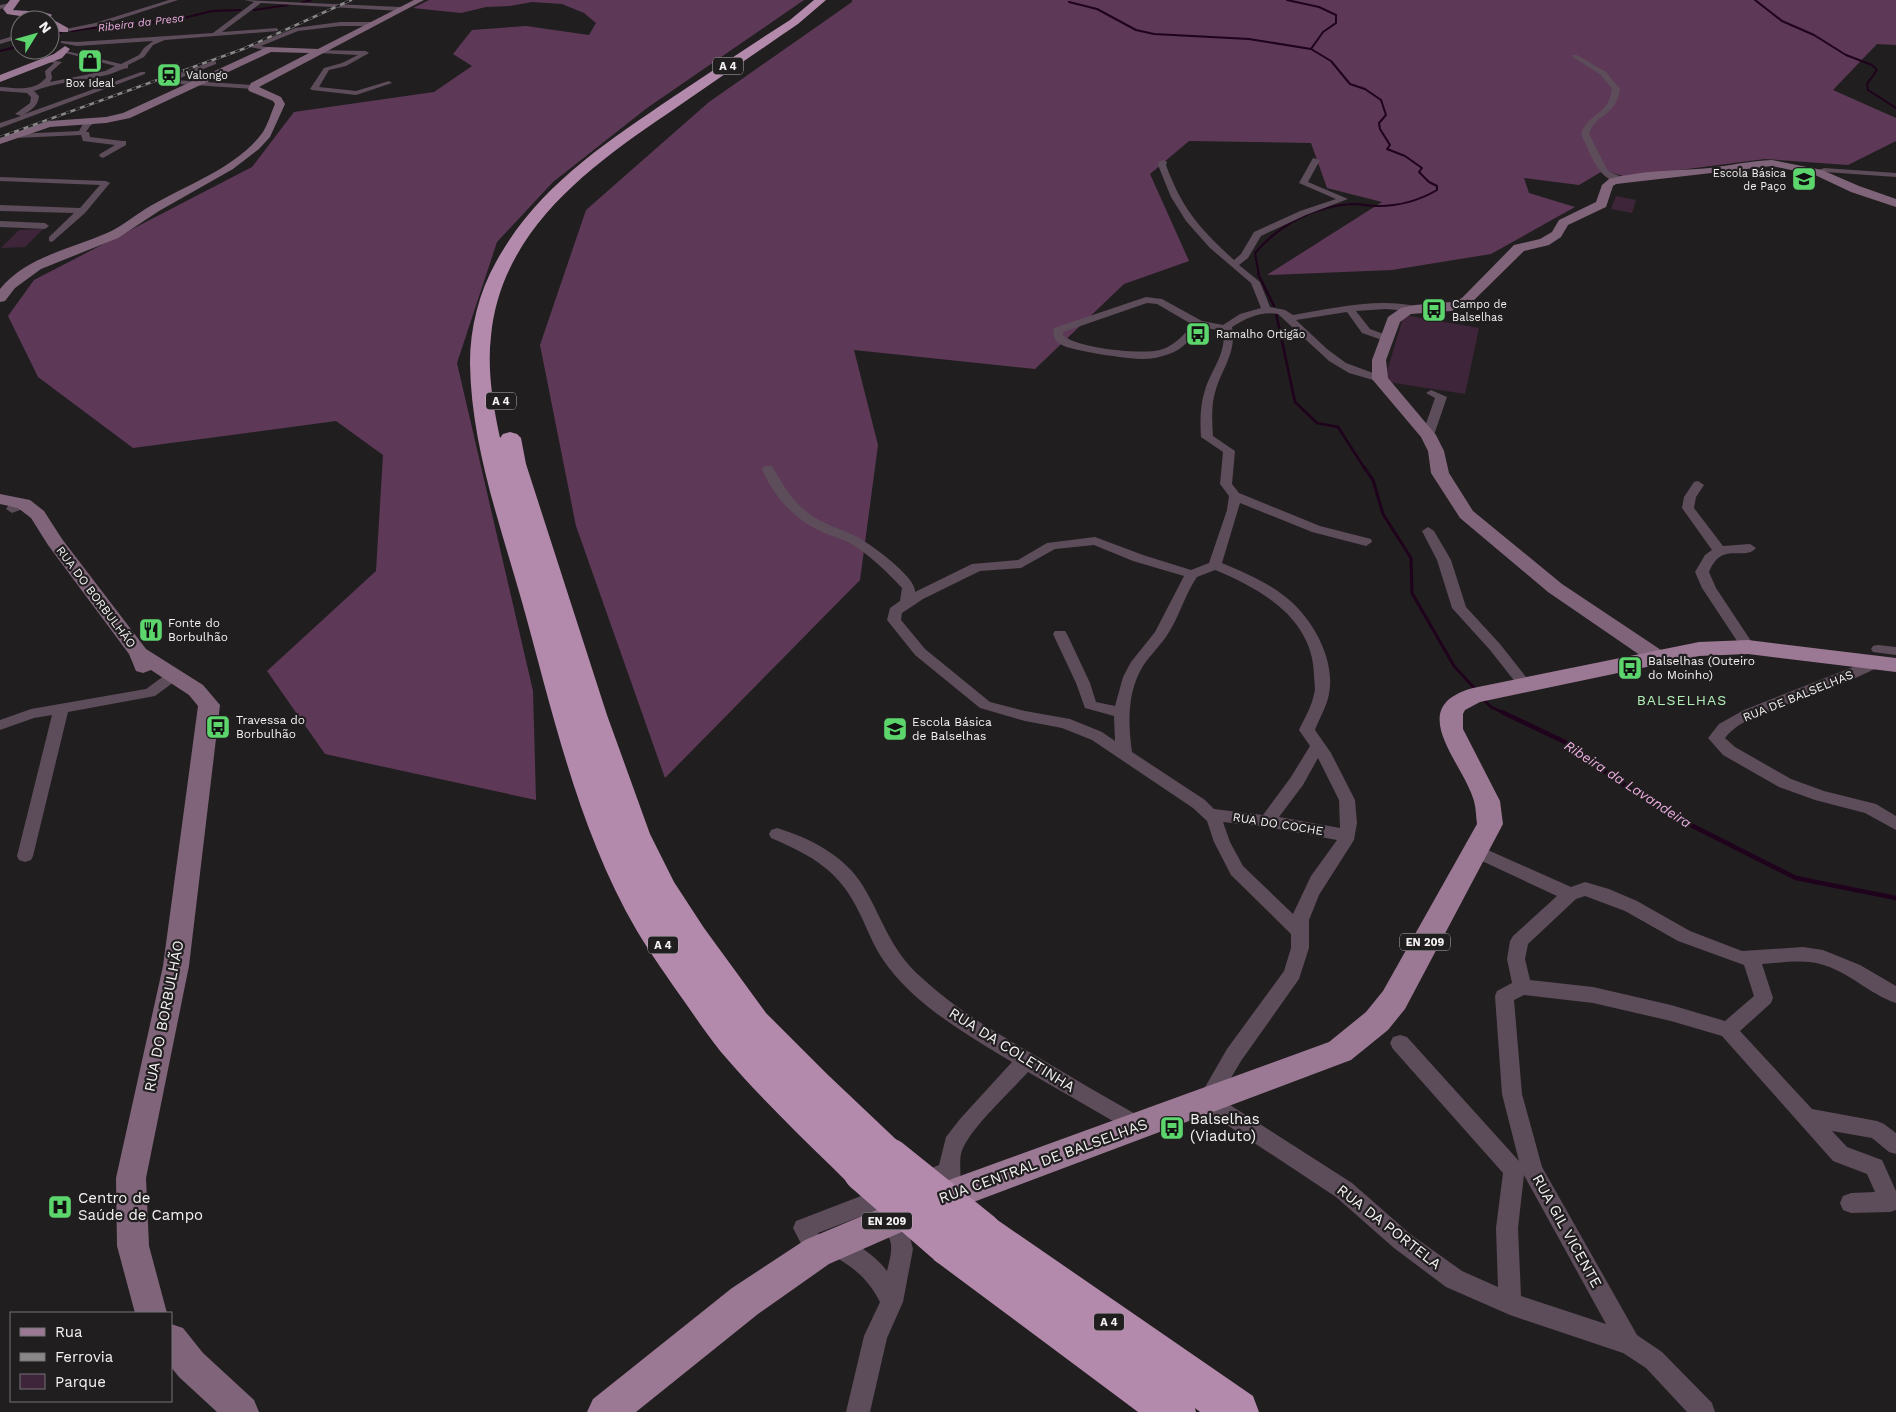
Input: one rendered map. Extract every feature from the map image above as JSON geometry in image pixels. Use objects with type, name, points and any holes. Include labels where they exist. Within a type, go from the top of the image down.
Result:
[{"type":"highway","name":"A 4","points":[[821,0],[794,22],[605,150],[542,206],[513,245],[493,285],[481,335],[480,365],[484,410],[497,469],[594,802],[638,902],[673,960],[732,1039],[812,1124],[876,1165],[1174,1412]]},
{"type":"highway","name":"A 4","points":[[830,0],[814,15],[615,152],[581,181],[557,205],[532,238],[511,278],[502,307],[496,367],[502,406],[516,464],[592,715],[635,834],[661,888],[692,937],[754,1023],[814,1085],[876,1165]]},
{"type":"highway","name":"A 4","points":[[965,1239],[1237,1412]]},
{"type":"main road","points":[[5,76],[61,51],[65,32],[60,28]]},
{"type":"main road","name":"RUA CENTRAL DE BALSELHAS","points":[[606,1412],[818,1241],[888,1221],[951,1183],[1139,1126],[1253,1086],[1340,1051],[1377,1021],[1394,1000],[1490,824],[1487,801],[1451,729],[1451,714],[1457,705],[1480,695],[1699,649],[1748,647],[1883,659]]},
{"type":"main road","name":"RUA DO BORBULHÃO","points":[[169,679],[196,690],[209,705],[208,717]]},
{"type":"street","points":[[64,30],[96,25],[175,0]]},
{"type":"street","points":[[248,0],[401,9]]},
{"type":"street","points":[[214,63],[164,81],[253,87],[317,51],[420,0]]},
{"type":"street","points":[[214,35],[260,1]]},
{"type":"street","points":[[0,7],[13,2]]},
{"type":"street","points":[[371,24],[340,24],[297,30],[253,47],[366,53],[344,65],[326,69],[314,89],[356,93],[389,83]]},
{"type":"street","points":[[61,51],[164,38],[276,30]]},
{"type":"street","points":[[1,89],[29,91],[44,85],[107,74],[142,56],[151,44],[164,38]]},
{"type":"street","points":[[0,141],[50,124],[93,121],[126,116],[270,49]]},
{"type":"street","points":[[0,126],[144,73],[61,51]]},
{"type":"street","points":[[44,85],[49,78],[48,71],[59,62],[61,51]]},
{"type":"street","points":[[1575,56],[1596,68],[1613,82],[1616,89],[1611,106],[1586,127],[1585,134],[1605,173],[1621,180]]},
{"type":"street","points":[[304,58],[334,59]]},
{"type":"street","points":[[182,75],[211,76]]},
{"type":"street","points":[[1,89],[13,76],[5,76]]},
{"type":"street","points":[[0,298],[9,285],[23,274],[50,259],[115,234],[240,159],[266,134],[280,104],[277,99],[253,87]]},
{"type":"street","points":[[0,126],[24,111],[35,101],[35,96],[29,91]]},
{"type":"street","points":[[24,111],[43,111]]},
{"type":"street","points":[[82,133],[87,124],[93,121]]},
{"type":"street","points":[[16,136],[82,133],[86,134],[86,139],[122,143],[103,156]]},
{"type":"street","points":[[1234,266],[1245,256],[1257,234],[1303,213],[1344,199],[1303,183],[1316,160]]},
{"type":"street","points":[[1164,162],[1162,164],[1172,191],[1179,200],[1184,213],[1195,227],[1234,266],[1255,281],[1261,290],[1261,301],[1266,309]]},
{"type":"street","points":[[1380,379],[1379,360],[1388,328],[1396,316],[1417,309],[1458,306],[1468,300],[1519,248],[1544,242],[1557,234],[1563,223],[1602,204],[1608,185],[1613,181],[1680,172],[1710,171],[1761,163],[1788,165],[1818,172],[1855,189],[1896,203]]},
{"type":"street","points":[[1818,172],[1824,170],[1895,176]]},
{"type":"street","points":[[0,179],[106,183],[82,211],[52,239]]},
{"type":"street","points":[[0,208],[82,211]]},
{"type":"street","points":[[0,224],[45,226]]},
{"type":"street","points":[[1199,324],[1168,352],[1155,355],[1137,355],[1073,345],[1064,342],[1058,335],[1058,330],[1153,299],[1159,300],[1199,324],[1228,329]]},
{"type":"street","points":[[1291,318],[1350,310],[1401,306],[1417,309]]},
{"type":"street","points":[[1366,542],[1316,529],[1235,496],[1226,484],[1229,451],[1207,437],[1208,404],[1211,388],[1230,346],[1228,326],[1234,321],[1266,309],[1284,313],[1291,318],[1294,325],[1334,361],[1350,372],[1380,379],[1428,436],[1436,451],[1440,473],[1466,514],[1555,588],[1657,657]]},
{"type":"street","points":[[1350,310],[1366,331],[1386,338]]},
{"type":"street","points":[[1428,436],[1441,397],[1431,393]]},
{"type":"street","points":[[768,469],[774,485],[788,503],[821,527],[856,540],[882,560],[909,587],[907,603]]},
{"type":"street","points":[[1698,486],[1690,497],[1688,508],[1719,550]]},
{"type":"street","points":[[1215,565],[1233,510],[1235,496]]},
{"type":"street","name":"RUA DO BORBULHÃO","points":[[9,504],[54,541],[139,653],[143,666],[169,679],[208,717],[176,966],[131,1178],[133,1246],[151,1312]]},
{"type":"street","points":[[1428,531],[1444,560],[1459,608],[1495,647],[1524,685]]},
{"type":"street","points":[[1207,1101],[1234,1055],[1292,974],[1300,948],[1300,932],[1300,920],[1310,895],[1317,881],[1346,840],[1349,823],[1347,800],[1318,745],[1307,730],[1322,694],[1321,659],[1316,644],[1293,612],[1279,598],[1248,579],[1215,565],[1192,574],[1138,558],[1095,541],[1052,546],[1021,564],[977,566],[895,611],[894,620],[920,652],[985,705],[1025,716],[1065,723],[1097,736],[1191,799],[1214,818],[1222,842],[1237,870],[1300,932]]},
{"type":"street","points":[[1748,647],[1709,588],[1702,572],[1705,562],[1719,550],[1750,548]]},
{"type":"street","points":[[1124,755],[1120,712],[1126,684],[1144,653],[1159,638],[1192,574]]},
{"type":"street","points":[[1060,634],[1083,683],[1090,705],[1120,712]]},
{"type":"street","points":[[1883,659],[1896,651]]},
{"type":"street","name":"RUA DE BALSELHAS","points":[[1883,659],[1854,674],[1796,694],[1749,714],[1724,728],[1716,738],[1729,750],[1785,783],[1821,796],[1870,808],[1896,824]]},
{"type":"street","points":[[0,725],[31,714],[150,693],[169,679]]},
{"type":"street","points":[[25,856],[61,708]]},
{"type":"street","points":[[1267,820],[1297,781],[1318,745]]},
{"type":"street","name":"RUA DO COCHE","points":[[1209,814],[1267,820],[1346,836]]},
{"type":"street","name":"RUA DA COLETINHA","points":[[776,834],[814,850],[836,865],[850,880],[884,945],[900,970],[925,992],[965,1024],[1139,1126]]},
{"type":"street","points":[[1475,851],[1570,894]]},
{"type":"street","points":[[1851,1203],[1890,1202],[1875,1168],[1840,1154],[1728,1030],[1670,1013],[1593,995],[1522,987],[1516,959],[1519,941],[1570,894],[1585,889],[1603,894],[1631,906],[1684,936],[1741,958],[1803,954],[1823,957],[1853,970],[1896,995]]},
{"type":"street","points":[[1728,1030],[1764,998],[1750,957]]},
{"type":"street","name":"RUA GIL VICENTE","points":[[1522,987],[1504,996],[1512,1094],[1523,1170],[1629,1343]]},
{"type":"street","points":[[1400,1043],[1523,1170],[1507,1228],[1510,1304]]},
{"type":"street","points":[[818,1241],[951,1183],[953,1144],[967,1125],[1026,1060]]},
{"type":"street","name":"RUA DA PORTELA","points":[[1207,1101],[1344,1190],[1402,1241],[1454,1279],[1510,1304],[1629,1343],[1654,1360],[1703,1412]]},
{"type":"street","points":[[1808,1117],[1877,1130],[1896,1145]]},
{"type":"street","points":[[858,1412],[876,1336],[892,1302],[902,1249],[899,1233],[888,1221]]},
{"type":"street","points":[[818,1241],[860,1258],[879,1276],[892,1302]]},
{"type":"street","points":[[172,1341],[191,1366],[242,1412]]},
{"type":"green space","points":[[1616,196],[1636,200],[1632,213],[1611,209]]},
{"type":"green space","points":[[43,229],[25,247],[1,248],[19,230]]},
{"type":"green space","points":[[1410,316],[1479,328],[1465,394],[1388,382],[1385,378],[1403,318]]},
{"type":"shaded area","points":[[429,0],[804,0],[647,108],[553,182],[497,242],[457,363],[533,691],[536,800],[325,754],[267,671],[376,571],[383,455],[336,421],[133,448],[38,377],[8,316],[34,280],[252,167],[294,112],[434,92],[472,66],[453,54],[472,30],[526,26],[589,35],[596,23],[584,13],[562,4],[532,2],[510,6],[486,7],[461,13],[413,8]]},
{"type":"shaded area","points":[[852,0],[1896,0],[1896,45],[1877,44],[1833,90],[1896,118],[1896,141],[1848,165],[1765,159],[1626,177],[1610,172],[1601,172],[1579,185],[1524,178],[1529,193],[1575,207],[1491,254],[1392,270],[1267,275],[1382,202],[1327,188],[1311,143],[1189,141],[1150,174],[1189,261],[1124,284],[1035,369],[854,350],[878,445],[860,580],[665,778],[576,526],[540,345],[586,210],[709,102],[852,2]]},
{"type":"waterway","name":"Ribeira da Presa","points":[[301,3],[311,0]]},
{"type":"waterway","points":[[1287,0],[1319,7],[1336,15],[1336,23],[1323,32],[1311,49]]},
{"type":"waterway","points":[[1755,0],[1782,21],[1814,35],[1846,55],[1872,65],[1877,70],[1867,84],[1868,90],[1896,108]]},
{"type":"waterway","points":[[1069,2],[1097,9],[1136,30],[1154,34],[1249,39],[1311,49]]},
{"type":"waterway","name":"Ribeira da Presa","points":[[254,10],[288,5]]},
{"type":"waterway","name":"Ribeira da Presa","points":[[72,31],[115,25],[172,21],[212,11],[240,10]]},
{"type":"waterway","name":"Ribeira da Presa","points":[[0,51],[10,48]]},
{"type":"waterway","name":"Ribeira da Lavandeira","points":[[1259,275],[1255,253],[1275,234],[1298,219],[1311,213],[1338,206],[1352,204],[1378,206],[1401,204],[1424,197],[1437,190],[1437,186],[1429,182],[1419,172],[1422,168],[1405,156],[1387,149],[1390,145],[1380,129],[1379,123],[1386,115],[1381,100],[1365,89],[1350,84],[1331,61],[1311,49]]},
{"type":"waterway","name":"Ribeira da Lavandeira","points":[[1258,274],[1274,306]]},
{"type":"waterway","name":"Ribeira da Lavandeira","points":[[1276,313],[1295,402],[1317,423],[1338,427],[1365,469]]},
{"type":"waterway","name":"Ribeira da Lavandeira","points":[[1364,467],[1373,480],[1383,514],[1411,558],[1412,593],[1454,666],[1477,691]]},
{"type":"waterway","name":"Ribeira da Lavandeira","points":[[1483,699],[1491,707],[1504,713]]},
{"type":"waterway","name":"Ribeira da Lavandeira","points":[[1502,712],[1569,744],[1615,779],[1669,814],[1796,878],[1896,898]]},
{"type":"railway","points":[[0,137],[243,49],[351,0]]},
{"type":"place","name":"Box Ideal","points":[[90,61]]},
{"type":"place","name":"Valongo","points":[[169,75]]},
{"type":"place","name":"Escola Básica de Paço","points":[[1804,179]]},
{"type":"place","name":"Campo de Balselhas","points":[[1434,310]]},
{"type":"place","name":"Ramalho Ortigão","points":[[1198,334]]},
{"type":"place","name":"Fonte do Borbulhão","points":[[151,630]]},
{"type":"place","name":"Balselhas (Outeiro do Moinho)","points":[[1630,668]]},
{"type":"place","name":"Travessa do Borbulhão","points":[[218,727]]},
{"type":"place","name":"Escola Básica de Balselhas","points":[[895,729]]},
{"type":"place","name":"Balselhas (Viaduto)","points":[[1172,1128]]},
{"type":"place","name":"Centro de Saúde de Campo","points":[[60,1207]]},
{"type":"district","name":"BALSELHAS","points":[[1682,700]]}]
